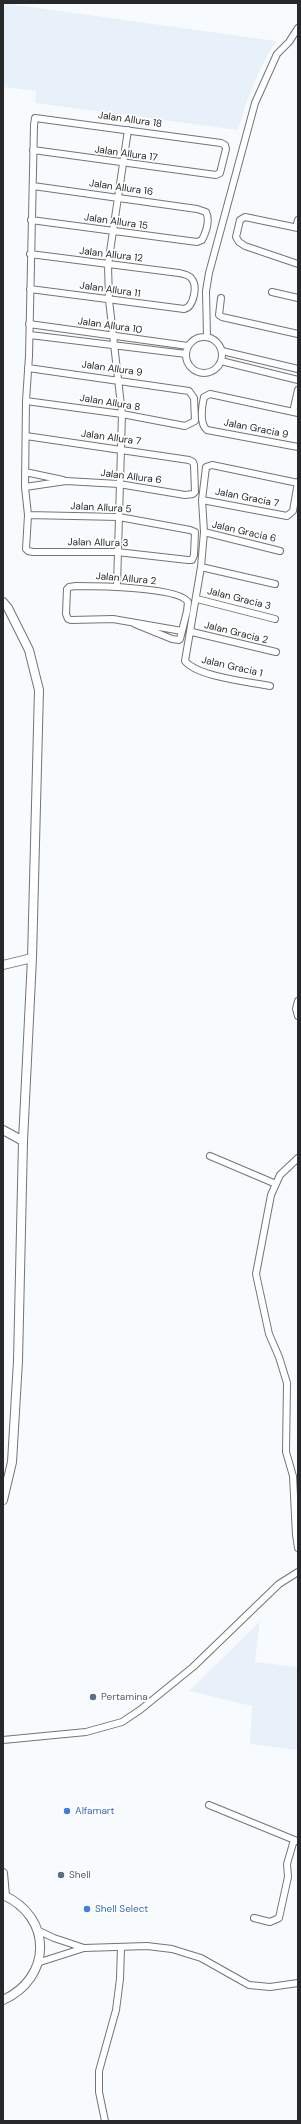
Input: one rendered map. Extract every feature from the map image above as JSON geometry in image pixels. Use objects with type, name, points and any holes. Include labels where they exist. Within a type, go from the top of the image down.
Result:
[{"type":"street","points":[[206,337],[206,291],[209,273],[254,103],[277,54],[289,42],[298,28]]},
{"type":"street","name":"Jalan Allura 18","points":[[33,150],[35,118],[128,130],[222,143],[225,145],[226,149],[220,173],[216,175]]},
{"type":"street","points":[[117,586],[122,414],[112,336],[108,265],[128,130]]},
{"type":"street","points":[[28,515],[25,472],[26,401],[30,335],[30,254],[33,150]]},
{"type":"street","name":"Jalan Allura 17","points":[[33,150],[123,164],[216,175]]},
{"type":"street","name":"Jalan Allura 16","points":[[33,186],[206,212],[208,219],[204,237],[198,242]]},
{"type":"street","points":[[298,220],[297,228],[245,217],[240,220],[236,230],[236,238],[239,242],[277,258],[298,264]]},
{"type":"street","name":"Jalan Allura 15","points":[[31,220],[198,242]]},
{"type":"street","name":"Jalan Allura 12","points":[[30,254],[179,273],[189,276],[194,284],[193,299],[188,308]]},
{"type":"street","name":"Jalan Allura 11","points":[[30,289],[175,308],[188,308]]},
{"type":"street","points":[[272,292],[298,298]]},
{"type":"street","points":[[221,298],[219,315],[222,317],[298,334]]},
{"type":"street","name":"Jalan Allura 10","points":[[29,324],[188,346]]},
{"type":"street","name":"Jalan Allura 10","points":[[30,335],[186,354]]},
{"type":"street","points":[[199,337],[214,339],[219,344],[222,351],[222,361],[214,370],[202,373],[194,370],[189,365],[186,354],[188,346],[199,337]]},
{"type":"street","points":[[222,351],[298,369]]},
{"type":"street","points":[[222,361],[298,380]]},
{"type":"street","name":"Jalan Allura 9","points":[[28,368],[188,391],[192,394],[195,421],[191,425]]},
{"type":"street","points":[[296,412],[298,390]]},
{"type":"street","name":"Jalan Gracia 9","points":[[296,412],[210,394],[204,397],[202,422],[204,428],[210,430],[298,447]]},
{"type":"street","name":"Jalan Allura 8","points":[[26,401],[122,414],[185,426],[191,425]]},
{"type":"street","name":"Jalan Allura 7","points":[[26,436],[122,449],[193,462],[195,492],[193,494]]},
{"type":"street","points":[[192,632],[204,532],[202,500],[206,467],[212,465],[298,483],[297,494]]},
{"type":"street","name":"Jalan Allura 6","points":[[25,472],[66,481],[120,484],[185,495],[193,494]]},
{"type":"street","name":"Jalan Allura 6","points":[[25,487],[66,481]]},
{"type":"street","name":"Jalan Gracia 7","points":[[202,500],[287,516],[292,511],[297,494]]},
{"type":"street","name":"Jalan Allura 5","points":[[28,515],[119,517],[190,530],[195,532],[194,555],[192,560]]},
{"type":"street","name":"Jalan Allura 3","points":[[28,515],[26,545],[28,551],[117,552],[192,560]]},
{"type":"street","name":"Jalan Gracia 6","points":[[204,532],[280,551]]},
{"type":"street","points":[[201,567],[275,584]]},
{"type":"street","name":"Jalan Allura 2","points":[[135,624],[113,619],[68,619],[66,614],[66,594],[69,587],[117,586],[182,596],[188,602],[182,630]]},
{"type":"street","name":"Jalan Gracia 3","points":[[197,599],[275,618]]},
{"type":"street","points":[[3,602],[8,608],[29,650],[39,690],[32,958],[23,1141],[18,1369],[12,1462],[3,1500]]},
{"type":"street","points":[[135,624],[182,630],[180,639],[177,641],[135,624]]},
{"type":"street","name":"Jalan Gracia 2","points":[[192,632],[276,652]]},
{"type":"street","name":"Jalan Gracia 1","points":[[192,632],[185,655],[185,661],[189,666],[202,672],[270,686]]},
{"type":"street","points":[[3,965],[8,966],[32,958]]},
{"type":"street","points":[[298,1001],[296,1009],[298,1016]]},
{"type":"street","points":[[3,1130],[23,1141]]},
{"type":"street","points":[[210,1156],[276,1184]]},
{"type":"street","points":[[298,1158],[280,1175],[271,1195],[256,1274],[269,1334],[279,1357],[287,1383],[286,1452],[293,1476],[298,1548]]},
{"type":"street","points":[[3,1740],[86,1732],[122,1722],[140,1710],[184,1675],[279,1584],[298,1572]]},
{"type":"street","points":[[209,1805],[296,1841],[287,1864],[288,1877],[279,1918],[270,1922],[254,1918]]},
{"type":"street","points":[[3,1873],[4,1895],[16,1902],[26,1912],[39,1930],[54,1938],[84,1948]]},
{"type":"street","points":[[3,2000],[14,1995],[28,1981],[40,1962],[39,1930]]},
{"type":"street","points":[[40,1962],[84,1948],[147,1946],[188,1953],[202,1958],[239,1981],[257,1986],[298,1983]]},
{"type":"street","points":[[105,2121],[99,2092],[99,2071],[116,2010],[120,1979],[121,1947]]},
{"type":"shaded area","points":[[3,3],[276,41],[261,67],[246,104],[238,130],[35,103],[36,91],[3,87]]},
{"type":"shaded area","points":[[260,1621],[255,1662],[298,1667],[298,1750],[250,1744],[252,1706],[189,1691]]},
{"type":"place","name":"Pertamina","points":[[93,1697]]},
{"type":"place","name":"Alfamart","points":[[67,1811]]},
{"type":"place","name":"Shell","points":[[61,1875]]},
{"type":"place","name":"Shell Select","points":[[87,1909]]}]
